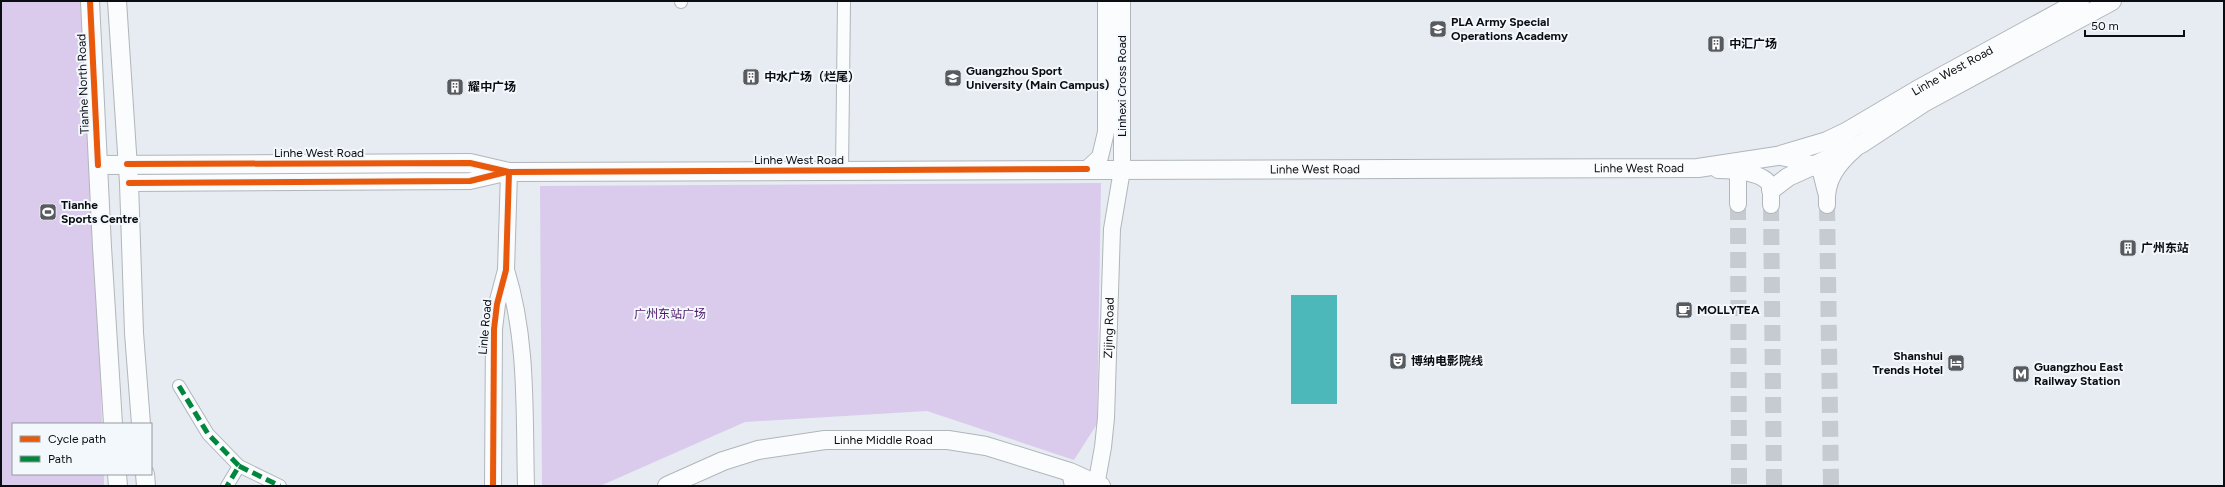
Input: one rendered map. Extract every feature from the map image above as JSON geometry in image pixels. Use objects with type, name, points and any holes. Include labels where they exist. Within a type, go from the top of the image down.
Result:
[{"type":"main road","name":"Tianhe North Road","points":[[90,1],[113,423]]},
{"type":"main road","points":[[117,1],[129,183],[133,305],[142,423]]},
{"type":"main road","name":"Linhexi Cross Road","points":[[1088,169],[1100,156],[1106,132],[1106,1]]},
{"type":"main road","name":"Linhexi Cross Road","points":[[1122,1],[1122,170]]},
{"type":"main road","name":"Linhe West Road","points":[[129,183],[464,181],[510,172],[1698,168],[1777,156],[1810,147],[1846,132],[1918,90],[2080,1]]},
{"type":"main road","name":"Linhe West Road","points":[[1771,197],[1788,177],[1861,144],[1930,99],[2112,1]]},
{"type":"main road","points":[[1777,156],[1814,165],[1821,172],[1826,198],[1834,172],[1841,161],[1861,144]]},
{"type":"main road","name":"Linhe West Road","points":[[98,165],[470,163],[510,172]]},
{"type":"main road","points":[[1698,168],[1748,172],[1759,176],[1768,184],[1771,197]]},
{"type":"main road","name":"Zijing Road","points":[[1098,486],[1104,447],[1106,418],[1112,229],[1122,170]]},
{"type":"main road","points":[[1738,171],[1738,204]]},
{"type":"main road","name":"Linle Road","points":[[493,486],[494,329],[497,304],[506,270],[510,172]]},
{"type":"main road","name":"Linle Road","points":[[506,270],[514,297],[523,346],[526,486]]},
{"type":"main road","name":"Linhe Middle Road","points":[[667,486],[723,461],[758,450],[825,440],[948,440],[986,446],[1072,479],[1098,486]]},
{"type":"main road","points":[[117,475],[118,486]]},
{"type":"main road","points":[[145,475],[146,486]]},
{"type":"street","points":[[842,171],[844,1]]},
{"type":"street","points":[[179,386],[208,434],[239,466],[280,486]]},
{"type":"street","points":[[227,486],[239,466]]},
{"type":"green space","name":"Tianhe Sports Centre","points":[[1,1],[88,1],[102,423],[12,423],[12,475],[104,475],[104,486],[1,486]]},
{"type":"green space","name":"广州东站广场","points":[[1101,183],[1097,424],[1074,460],[927,411],[745,422],[600,486],[542,486],[540,186]]},
{"type":"water","points":[[1291,295],[1337,295],[1337,404],[1291,404]]},
{"type":"tunnel","points":[[1738,204],[1739,486]]},
{"type":"tunnel","points":[[1771,205],[1774,486]]},
{"type":"tunnel","points":[[1827,205],[1831,486]]},
{"type":"marked path","points":[[179,386],[208,434],[239,466],[227,486]]},
{"type":"marked path","points":[[239,466],[280,486]]},
{"type":"cycle path","points":[[90,1],[98,165]]},
{"type":"cycle path","points":[[127,164],[470,163],[509,172],[1087,169]]},
{"type":"cycle path","points":[[129,183],[470,181],[506,172]]},
{"type":"cycle path","points":[[493,486],[494,329],[497,304],[506,270],[509,172]]},
{"type":"place","name":"PLA Army Special Operations Academy","points":[[1438,29]]},
{"type":"place","name":"中汇广场","points":[[1716,44]]},
{"type":"place","name":"中水广场（烂尾）","points":[[751,77]]},
{"type":"place","name":"Guangzhou Sport University (Main Campus)","points":[[953,78]]},
{"type":"place","name":"耀中广场","points":[[455,87]]},
{"type":"place","name":"Tianhe Sports Centre","points":[[48,212]]},
{"type":"place","name":"广州东站","points":[[2128,248]]},
{"type":"place","name":"MOLLYTEA","points":[[1684,310]]},
{"type":"place","name":"博纳电影院线","points":[[1398,361]]},
{"type":"place","name":"Shanshui Trends Hotel","points":[[1956,363]]},
{"type":"place","name":"Guangzhou East Railway Station","points":[[2021,374]]}]
